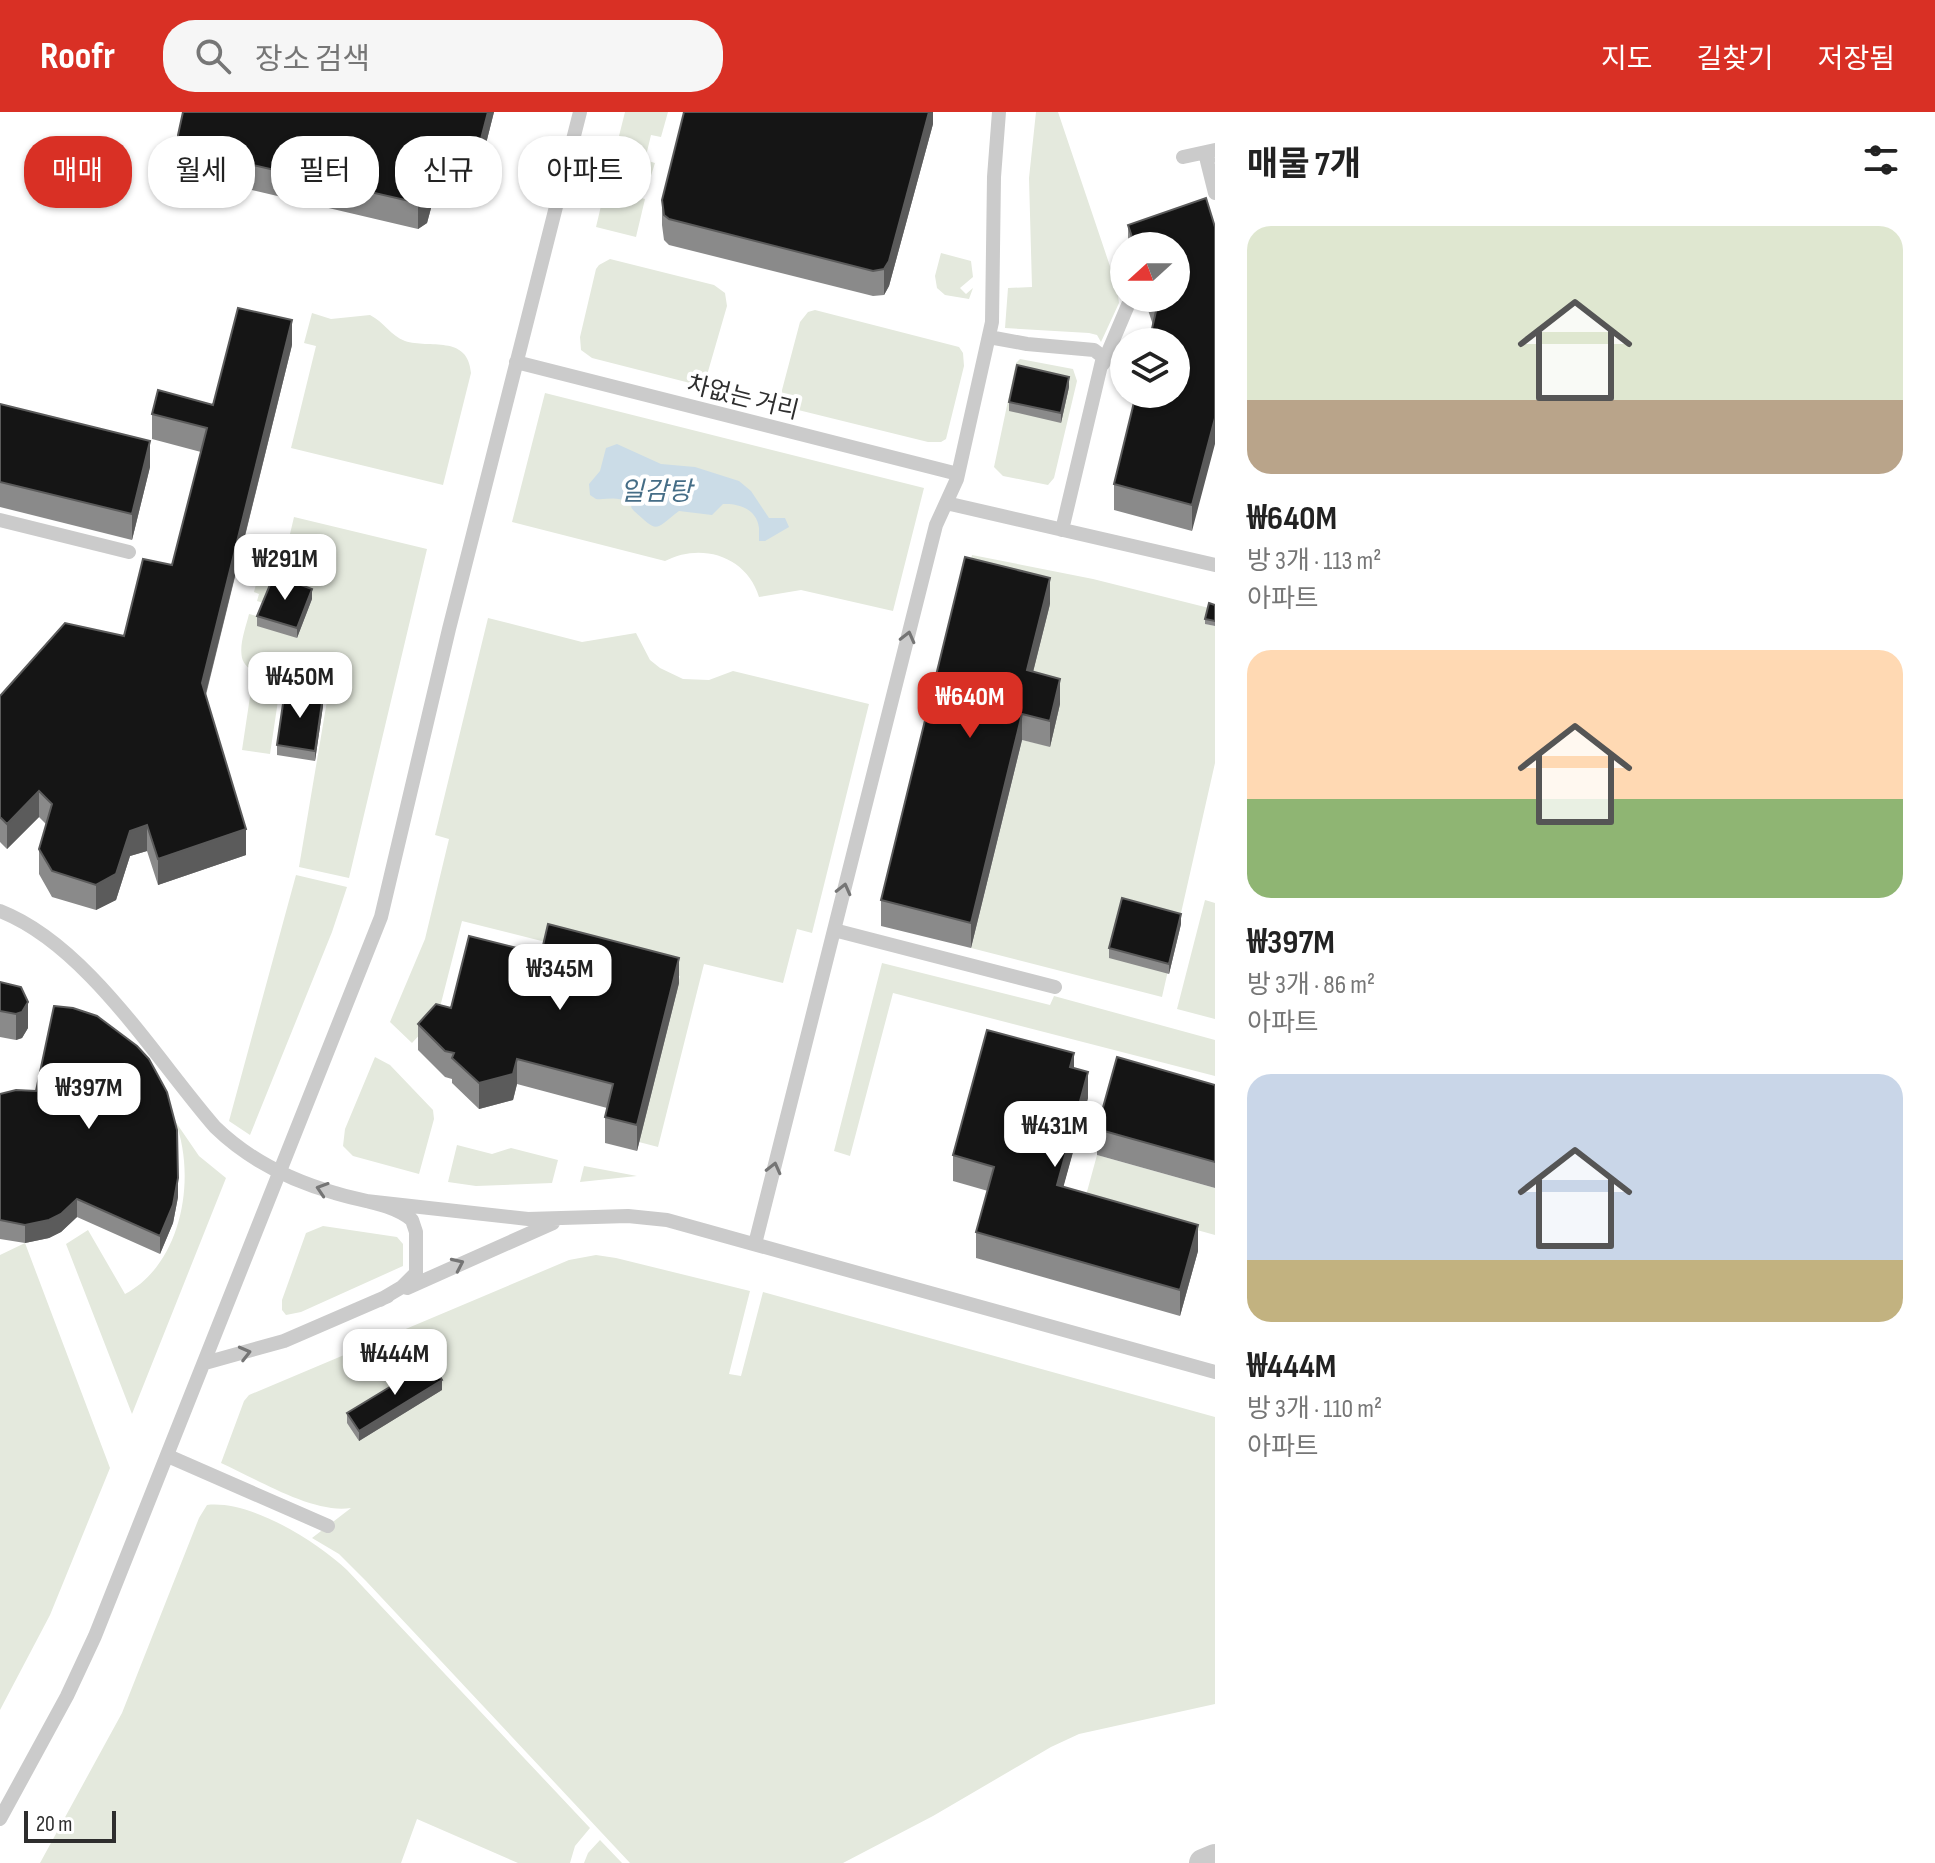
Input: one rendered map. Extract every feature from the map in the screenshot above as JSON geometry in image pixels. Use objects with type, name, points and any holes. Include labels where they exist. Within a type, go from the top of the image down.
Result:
[{"type":"street","points":[[1203,1863],[1215,1858]]},
{"type":"lane","points":[[0,1819],[81,1667],[371,946],[385,903],[449,629],[580,112]]},
{"type":"lane","points":[[755,1244],[936,525],[958,474],[989,337],[994,304],[994,177],[999,112]]},
{"type":"lane","points":[[1183,157],[1215,150]]},
{"type":"lane","points":[[1215,150],[1209,156],[1207,167],[1215,193]]},
{"type":"lane","points":[[1062,530],[1106,352],[1125,312]]},
{"type":"lane","points":[[989,337],[1094,350],[1103,357],[1102,368]]},
{"type":"lane","name":"차없는 거리","points":[[516,362],[958,474]]},
{"type":"lane","points":[[946,503],[1215,565]]},
{"type":"lane","points":[[0,520],[129,552]]},
{"type":"lane","points":[[0,911],[35,930],[79,966],[215,1127],[250,1157],[312,1186],[398,1211],[415,1225],[416,1273],[411,1280],[380,1300]]},
{"type":"lane","points":[[834,930],[1055,987]]},
{"type":"lane","points":[[366,1201],[528,1219],[618,1216],[667,1220],[1215,1372]]},
{"type":"lane","points":[[205,1363],[274,1344],[527,1233],[564,1220]]},
{"type":"lane","points":[[168,1456],[328,1526]]},
{"type":"shaded area","points":[[625,112],[668,112],[661,137],[619,136]]},
{"type":"shaded area","points":[[1036,112],[1058,112],[1110,266],[1110,312],[1115,312],[1101,342],[1097,335],[1089,333],[1005,328],[1008,288],[1032,287],[1029,178]]},
{"type":"shaded area","points":[[600,208],[643,208],[636,237],[596,227]]},
{"type":"shaded area","points":[[941,253],[971,261],[973,277],[960,288],[966,294],[973,288],[969,299],[945,295],[937,288],[935,276]]},
{"type":"shaded area","points":[[610,259],[714,285],[725,293],[727,306],[707,375],[701,383],[690,383],[592,358],[581,350],[580,337],[596,269]]},
{"type":"shaded area","points":[[815,310],[959,347],[964,366],[946,439],[928,442],[786,407],[782,403],[782,390],[800,322],[808,312]]},
{"type":"shaded area","points":[[312,313],[331,319],[370,315],[405,341],[446,345],[463,353],[471,373],[443,485],[291,448],[316,346],[304,343]]},
{"type":"shaded area","points":[[1020,359],[1073,369],[1077,381],[1054,478],[1048,485],[1003,476],[994,467],[1016,363]]},
{"type":"shaded area","points":[[545,393],[924,488],[893,611],[801,590],[759,597],[744,571],[721,556],[693,553],[665,561],[512,522]]},
{"type":"shaded area","points":[[294,517],[427,549],[349,878],[299,867],[329,689],[267,678],[247,666],[241,653],[249,614],[261,617],[297,638],[312,599],[267,604],[257,601],[259,594],[254,592],[266,545],[286,551]]},
{"type":"shaded area","points":[[972,555],[1093,579],[1209,608],[1206,624],[1215,626],[1215,763],[1162,997],[971,948],[1022,740],[1049,746],[1027,696],[965,583]]},
{"type":"shaded area","points":[[488,618],[582,642],[636,633],[650,660],[683,679],[709,680],[733,671],[869,704],[812,933],[797,929],[783,983],[704,964],[658,1147],[639,1142],[680,976],[462,921],[438,1015],[412,1043],[390,1022],[425,939],[449,839],[435,835]]},
{"type":"shaded area","points":[[251,690],[279,694],[270,754],[242,750]]},
{"type":"shaded area","points":[[296,875],[347,887],[332,932],[250,1135],[229,1121]]},
{"type":"shaded area","points":[[1205,900],[1215,903],[1215,1019],[1177,1009]]},
{"type":"shaded area","points":[[882,963],[1050,1005],[1054,996],[1215,1040],[1215,1076],[893,993],[850,1156],[834,1151]]},
{"type":"shaded area","points":[[375,1057],[390,1065],[433,1110],[434,1119],[419,1174],[353,1156],[343,1146],[345,1129]]},
{"type":"shaded area","points":[[175,1121],[199,1156],[226,1178],[132,1414],[66,1244],[88,1230],[125,1294],[144,1280],[160,1262],[172,1241],[184,1192],[182,1143]]},
{"type":"shaded area","points":[[457,1145],[492,1154],[511,1148],[558,1160],[552,1183],[476,1186],[448,1182]]},
{"type":"shaded area","points":[[1097,1155],[1215,1188],[1215,1235],[1085,1199]]},
{"type":"shaded area","points":[[584,1166],[637,1176],[580,1182]]},
{"type":"shaded area","points":[[323,1226],[397,1237],[403,1244],[403,1266],[301,1312],[286,1315],[282,1310],[282,1300],[306,1233]]},
{"type":"shaded area","points":[[25,1243],[110,1468],[50,1615],[0,1710],[0,1255]]},
{"type":"shaded area","points":[[596,1255],[750,1291],[729,1374],[741,1376],[763,1292],[1215,1417],[1215,1704],[1079,1734],[843,1863],[630,1863],[366,1581],[339,1554],[312,1538],[351,1508],[319,1506],[302,1501],[221,1463],[249,1395],[569,1260]]},
{"type":"shaded area","points":[[207,1505],[243,1509],[282,1525],[301,1535],[347,1570],[590,1828],[575,1846],[570,1863],[518,1863],[417,1819],[401,1863],[40,1863],[122,1713],[199,1518]]},
{"type":"shaded area","points":[[600,1840],[622,1863],[584,1863],[588,1853]]},
{"type":"water","name":"일감탕","points":[[617,444],[661,464],[695,467],[739,481],[751,491],[769,518],[785,518],[789,527],[765,541],[759,541],[755,516],[746,508],[723,504],[712,515],[679,511],[656,527],[623,500],[596,499],[590,495],[589,484],[600,471],[606,448]]},
{"type":"building","points":[[183,112],[488,112],[482,136],[395,136],[395,198],[379,194],[379,136],[271,136],[271,169],[255,166],[255,136],[178,135]]},
{"type":"building","points":[[684,112],[929,112],[889,261],[884,269],[873,271],[669,219],[664,215],[662,200]]},
{"type":"building","points":[[1206,198],[1215,227],[1215,418],[1192,505],[1114,484],[1133,408],[1190,408],[1190,328],[1152,328],[1156,312],[1190,312],[1190,232],[1130,232],[1128,225]]},
{"type":"building","points":[[238,308],[292,320],[202,683],[246,829],[158,859],[147,825],[130,831],[116,874],[96,885],[52,871],[39,849],[52,804],[39,791],[7,824],[0,817],[0,696],[65,623],[124,636],[143,559],[172,565],[207,428],[152,414],[158,390],[213,405]]},
{"type":"building","points":[[1017,365],[1069,377],[1061,413],[1009,402]]},
{"type":"building","points":[[0,404],[150,441],[132,514],[0,482]]},
{"type":"building","points":[[965,557],[1050,578],[1027,670],[1060,679],[1050,721],[1022,714],[971,923],[881,900]]},
{"type":"building","points":[[274,575],[312,589],[297,628],[257,616]]},
{"type":"building","points":[[1209,603],[1215,605],[1215,621],[1205,619]]},
{"type":"building","points":[[285,690],[323,696],[315,751],[277,745]]},
{"type":"building","points":[[1122,898],[1181,914],[1169,964],[1109,948]]},
{"type":"building","points":[[548,924],[679,958],[637,1125],[605,1117],[613,1084],[517,1059],[513,1074],[479,1083],[452,1058],[454,1053],[445,1051],[418,1024],[436,1004],[451,1008],[469,936],[541,954]]},
{"type":"building","points":[[0,982],[21,987],[28,1002],[22,1012],[0,1011]]},
{"type":"building","points":[[54,1006],[97,1016],[137,1046],[149,1059],[167,1092],[177,1130],[178,1178],[173,1205],[160,1236],[77,1199],[49,1220],[25,1225],[0,1220],[0,1094],[16,1090],[36,1091]]},
{"type":"building","points":[[987,1030],[1074,1053],[1070,1067],[1088,1072],[1057,1185],[1198,1225],[1180,1290],[976,1232],[994,1167],[953,1155]]},
{"type":"building","points":[[1117,1057],[1215,1085],[1215,1162],[1097,1129]]},
{"type":"building","points":[[431,1362],[442,1380],[359,1431],[347,1413]]}]
